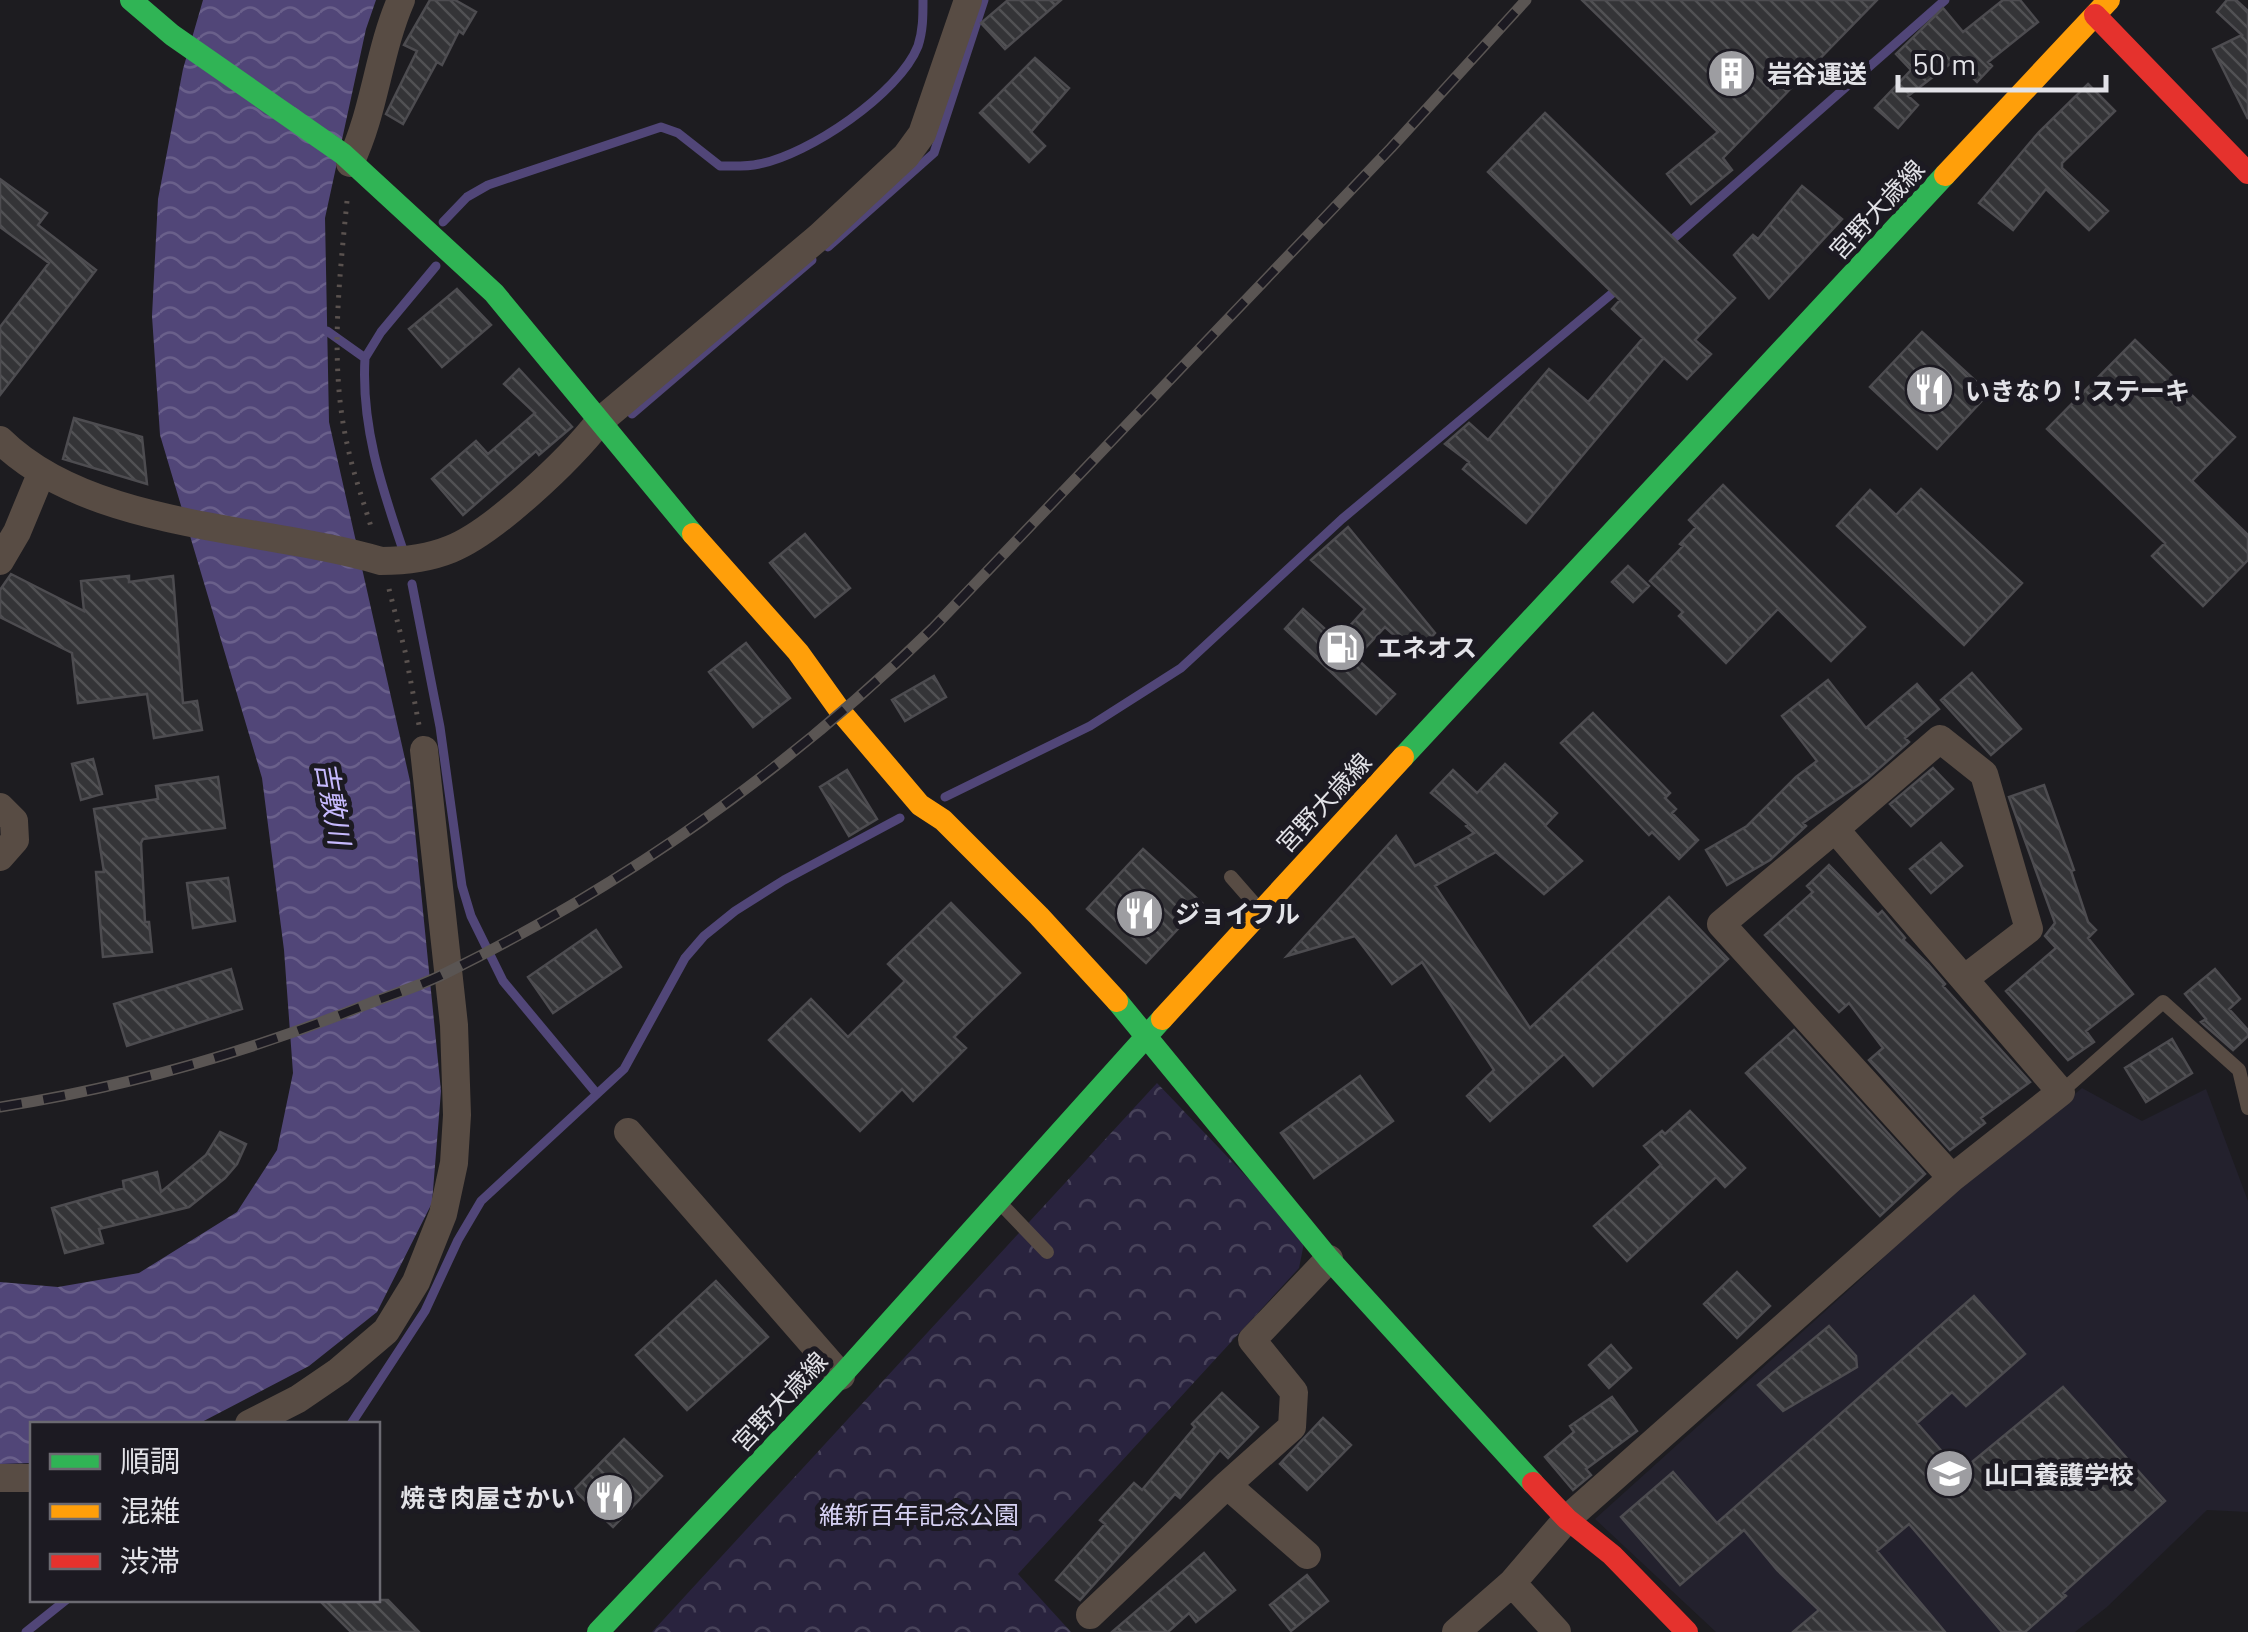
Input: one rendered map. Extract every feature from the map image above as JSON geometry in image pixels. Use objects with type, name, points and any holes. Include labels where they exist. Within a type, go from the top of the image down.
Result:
[{"type":"main road","points":[[131,0],[172,35],[347,159],[494,293],[599,422],[798,652],[841,712],[920,805],[943,820],[1040,916],[1146,1033],[1329,1259],[1567,1519],[1612,1554],[1687,1632]]},
{"type":"main road","points":[[2096,5],[2248,173]]},
{"type":"main road","name":"宮野大歳線","points":[[598,1632],[841,1376],[1146,1033],[2096,5]]},
{"type":"street","points":[[347,159],[366,129],[380,61],[402,0]]},
{"type":"street","points":[[0,440],[41,474],[80,494],[167,516],[374,558],[404,561],[449,550],[477,536],[582,444],[599,422],[819,237],[906,156],[922,134],[968,0]]},
{"type":"street","points":[[0,561],[17,532],[41,474]]},
{"type":"street","points":[[1952,1178],[1721,924],[1940,739],[1984,774],[2029,929],[1964,979]]},
{"type":"street","points":[[253,1422],[325,1381],[386,1331],[416,1282],[442,1214],[454,1162],[454,1026],[424,750]]},
{"type":"street","points":[[0,807],[14,821],[15,840],[0,857]]},
{"type":"street","points":[[1456,1632],[1512,1583],[1567,1519],[1952,1178],[2061,1092],[1835,829]]},
{"type":"street","points":[[628,1132],[841,1376]]},
{"type":"street","points":[[1090,1615],[1292,1427],[1294,1392],[1252,1340],[1329,1259]]},
{"type":"street","points":[[0,1478],[30,1478]]},
{"type":"street","points":[[1226,1485],[1306,1555]]},
{"type":"street","points":[[1512,1583],[1556,1632]]},
{"type":"lane","points":[[1231,877],[1260,910]]},
{"type":"lane","points":[[2061,1092],[2162,1002],[2239,1070],[2248,1108]]},
{"type":"lane","points":[[997,1200],[1047,1252]]},
{"type":"path","points":[[347,159],[337,301],[337,374],[348,447],[374,558],[406,650],[424,750]]},
{"type":"shaded area","points":[[2082,1088],[2142,1121],[2206,1089],[2248,1201],[2248,1512],[2207,1510],[2107,1607],[2075,1632],[1716,1632],[1595,1519],[1908,1232]]},
{"type":"green space","name":"維新百年記念公園","points":[[1157,1083],[1305,1238],[1299,1268],[1018,1574],[1071,1632],[652,1632]]},
{"type":"water","name":"吉敷川","points":[[203,0],[376,0],[366,29],[325,218],[329,422],[410,781],[441,1091],[432,1203],[377,1312],[309,1366],[202,1422],[30,1422],[30,1463],[0,1464],[0,1282],[58,1287],[139,1273],[237,1212],[277,1150],[293,1073],[284,950],[262,778],[160,435],[152,316],[158,199],[183,69]]},
{"type":"building","points":[[430,0],[455,0],[476,12],[463,34],[459,31],[442,65],[437,62],[403,124],[386,114],[417,51],[404,45]]},
{"type":"building","points":[[1008,0],[1061,0],[1005,49],[981,23]]},
{"type":"building","name":"岩谷運送","points":[[1582,0],[1877,0],[1723,158],[1732,170],[1691,204],[1667,174],[1718,132]]},
{"type":"building","points":[[2003,0],[2020,0],[2038,22],[1988,62],[1992,66],[1977,82],[1955,60],[1908,96],[1918,105],[1898,128],[1875,108],[1911,70],[1896,54],[1943,8],[1963,32]]},
{"type":"building","points":[[2227,0],[2236,0],[2248,11],[2248,119],[2213,49],[2242,35],[2217,12]]},
{"type":"building","points":[[1035,58],[1069,88],[1031,132],[1045,146],[1029,162],[980,113]]},
{"type":"building","points":[[2088,84],[2115,111],[2062,163],[2062,168],[2108,211],[2089,230],[2046,189],[2013,230],[1979,203],[2039,132]]},
{"type":"building","points":[[1545,113],[1735,298],[1695,340],[1711,354],[1687,379],[1664,358],[1526,523],[1463,469],[1469,462],[1445,444],[1469,423],[1488,440],[1549,369],[1588,402],[1643,338],[1612,309],[1620,300],[1488,172]]},
{"type":"building","points":[[0,179],[47,213],[38,225],[96,270],[0,395],[0,327],[49,263],[0,227]]},
{"type":"building","points":[[1802,186],[1842,219],[1769,298],[1734,255],[1753,235],[1758,239]]},
{"type":"building","points":[[457,289],[491,325],[442,367],[409,329]]},
{"type":"building","name":"いきなり！ステーキ","points":[[1922,332],[1989,393],[1937,449],[1870,387]]},
{"type":"building","points":[[2135,340],[2235,437],[2192,481],[2248,535],[2248,560],[2203,606],[2152,556],[2165,543],[2047,429]]},
{"type":"building","points":[[519,369],[572,427],[539,455],[536,451],[463,515],[432,479],[476,441],[488,454],[535,413],[504,384]]},
{"type":"building","points":[[74,418],[142,437],[147,484],[63,459]]},
{"type":"building","points":[[1723,485],[1865,627],[1831,661],[1778,609],[1726,663],[1679,616],[1683,612],[1650,581],[1696,527],[1689,520]]},
{"type":"building","points":[[1921,489],[2022,583],[1964,645],[1837,526],[1870,490],[1896,515]]},
{"type":"building","points":[[1348,527],[1435,633],[1416,655],[1385,627],[1356,658],[1395,694],[1376,714],[1285,629],[1303,609],[1337,640],[1365,609],[1311,560]]},
{"type":"building","points":[[805,534],[850,588],[815,617],[770,563]]},
{"type":"building","points":[[1628,566],[1649,586],[1633,602],[1612,582]]},
{"type":"building","points":[[11,574],[84,611],[81,581],[129,576],[129,582],[173,576],[183,703],[197,701],[202,730],[154,738],[147,694],[78,703],[72,653],[0,617],[0,590]]},
{"type":"building","points":[[746,643],[790,698],[753,727],[709,672]]},
{"type":"building","points":[[1972,673],[2021,729],[1991,755],[1941,700]]},
{"type":"building","points":[[934,676],[946,697],[905,721],[892,700]]},
{"type":"building","points":[[1828,680],[1866,728],[1917,684],[1939,709],[1867,779],[1803,823],[1806,826],[1770,860],[1727,885],[1706,850],[1747,826],[1817,761],[1782,716]]},
{"type":"building","points":[[1593,713],[1670,793],[1665,798],[1676,809],[1672,813],[1698,840],[1679,859],[1652,832],[1649,835],[1561,743]]},
{"type":"building","points":[[93,759],[102,794],[81,800],[72,764]]},
{"type":"building","points":[[1505,764],[1557,813],[1545,826],[1582,861],[1544,894],[1496,852],[1435,886],[1530,1028],[1669,897],[1728,959],[1593,1086],[1564,1054],[1490,1121],[1467,1096],[1494,1070],[1422,962],[1392,984],[1355,936],[1287,956],[1396,836],[1415,866],[1474,833],[1431,793],[1453,770],[1477,793]]},
{"type":"building","points":[[1933,768],[1953,789],[1911,826],[1890,804]]},
{"type":"building","points":[[847,770],[877,819],[849,836],[820,787]]},
{"type":"building","points":[[218,777],[225,828],[143,839],[141,843],[145,922],[149,922],[152,952],[103,957],[96,872],[104,872],[94,809],[158,799],[156,786]]},
{"type":"building","points":[[2044,785],[2088,922],[2096,930],[2088,938],[2133,994],[2086,1031],[2094,1042],[2068,1060],[2006,991],[2056,948],[2045,936],[2055,923],[2009,797]]},
{"type":"building","points":[[1941,843],[1962,866],[1931,893],[1910,869]]},
{"type":"building","points":[[1143,849],[1202,903],[1146,963],[1087,909]]},
{"type":"building","points":[[1829,865],[1878,915],[1882,911],[1903,940],[2030,1082],[1981,1118],[1985,1123],[1950,1150],[1869,1060],[1883,1048],[1849,1003],[1839,1012],[1765,935],[1813,892],[1807,886]]},
{"type":"building","points":[[228,878],[235,921],[193,928],[187,883]]},
{"type":"building","points":[[951,903],[1020,973],[954,1037],[966,1048],[913,1101],[902,1089],[860,1131],[769,1040],[811,999],[848,1037],[905,981],[888,964]]},
{"type":"building","points":[[596,930],[621,967],[553,1013],[528,977]]},
{"type":"building","points":[[231,969],[242,1009],[127,1046],[114,1004]]},
{"type":"building","points":[[2215,969],[2240,999],[2229,1009],[2248,1030],[2248,1036],[2233,1050],[2201,1022],[2206,1019],[2185,994]]},
{"type":"building","points":[[1794,1030],[1925,1174],[1880,1216],[1746,1073]]},
{"type":"building","points":[[2172,1039],[2192,1073],[2146,1102],[2125,1068]]},
{"type":"building","points":[[1360,1076],[1393,1121],[1314,1178],[1281,1133]]},
{"type":"building","points":[[1690,1111],[1745,1168],[1725,1187],[1716,1177],[1627,1261],[1594,1226],[1661,1165],[1644,1146],[1662,1131],[1665,1134]]},
{"type":"building","points":[[220,1132],[246,1144],[225,1178],[189,1207],[99,1229],[103,1243],[65,1253],[52,1208],[124,1188],[123,1181],[157,1172],[161,1192],[206,1155]]},
{"type":"building","points":[[1737,1272],[1770,1306],[1737,1338],[1704,1304]]},
{"type":"building","points":[[716,1281],[768,1337],[687,1410],[636,1355]]},
{"type":"building","points":[[1974,1296],[2025,1354],[1966,1406],[1952,1392],[1917,1423],[1960,1472],[2063,1387],[2165,1501],[2025,1632],[2002,1632],[1909,1524],[1877,1551],[1945,1632],[1793,1632],[1819,1610],[1777,1570],[1744,1530],[1680,1585],[1621,1517],[1673,1472],[1717,1523]]},
{"type":"building","points":[[1829,1326],[1856,1356],[1857,1367],[1783,1411],[1758,1385]]},
{"type":"building","points":[[1611,1345],[1631,1368],[1609,1388],[1589,1365]]},
{"type":"building","points":[[1222,1393],[1258,1427],[1228,1458],[1220,1450],[1180,1498],[1175,1494],[1080,1600],[1056,1580],[1105,1524],[1100,1520],[1134,1483],[1142,1490],[1195,1427],[1192,1424]]},
{"type":"building","points":[[1612,1397],[1637,1431],[1586,1469],[1591,1475],[1573,1490],[1545,1457],[1574,1432],[1570,1426]]},
{"type":"building","points":[[1323,1418],[1351,1445],[1307,1490],[1280,1464]]},
{"type":"building","points":[[624,1439],[662,1476],[613,1527],[574,1490]]},
{"type":"building","points":[[1204,1553],[1235,1590],[1196,1622],[1189,1613],[1168,1632],[1112,1632]]},
{"type":"building","points":[[1307,1575],[1328,1601],[1291,1631],[1270,1605]]},
{"type":"building","points":[[388,1600],[419,1632],[351,1632],[321,1602]]},
{"type":"waterway","points":[[443,222],[467,197],[488,185],[661,127],[678,133],[720,166],[759,164],[802,149],[850,120],[908,64],[920,40],[923,0]]},
{"type":"waterway","points":[[828,247],[934,153],[984,0]]},
{"type":"waterway","points":[[1666,245],[1945,0]]},
{"type":"waterway","points":[[632,414],[812,260]]},
{"type":"waterway","points":[[365,358],[381,332],[436,266]]},
{"type":"waterway","points":[[945,797],[1090,726],[1181,668],[1342,519],[1621,286]]},
{"type":"waterway","points":[[327,331],[365,358],[369,431],[402,547]]},
{"type":"waterway","points":[[412,584],[440,727],[462,886],[471,916],[503,981],[597,1094]]},
{"type":"waterway","points":[[352,1422],[425,1311],[481,1201],[624,1069],[685,958],[704,936],[784,880],[900,818]]},
{"type":"waterway","points":[[26,1632],[64,1602]]},
{"type":"railway","points":[[0,1107],[95,1089],[188,1065],[280,1037],[429,981],[579,901],[704,819],[822,728],[933,628],[1391,148],[1526,0]]},
{"type":"traffic: fast","points":[[131,0],[172,35],[343,154],[494,293],[693,534]]},
{"type":"traffic: fast","points":[[1403,757],[1945,175]]},
{"type":"traffic: fast","points":[[1117,1001],[1329,1259],[1533,1483]]},
{"type":"traffic: fast","points":[[598,1632],[841,1376],[1162,1019]]},
{"type":"traffic: slow","points":[[1945,175],[2109,0]]},
{"type":"traffic: slow","points":[[693,534],[798,652],[841,712],[920,805],[943,820],[1117,1001]]},
{"type":"traffic: slow","points":[[1162,1019],[1403,757]]},
{"type":"traffic: jam","points":[[2095,15],[2248,173]]},
{"type":"traffic: jam","points":[[1533,1483],[1567,1519],[1612,1555],[1687,1632]]},
{"type":"place","name":"岩谷運送","points":[[1732,73]]},
{"type":"place","name":"いきなり！ステーキ","points":[[1930,390]]},
{"type":"place","name":"エネオス","points":[[1342,647]]},
{"type":"place","name":"ジョイフル","points":[[1140,913]]},
{"type":"place","name":"山口養護学校","points":[[1949,1474]]},
{"type":"place","name":"焼き肉屋さかい","points":[[610,1497]]}]
